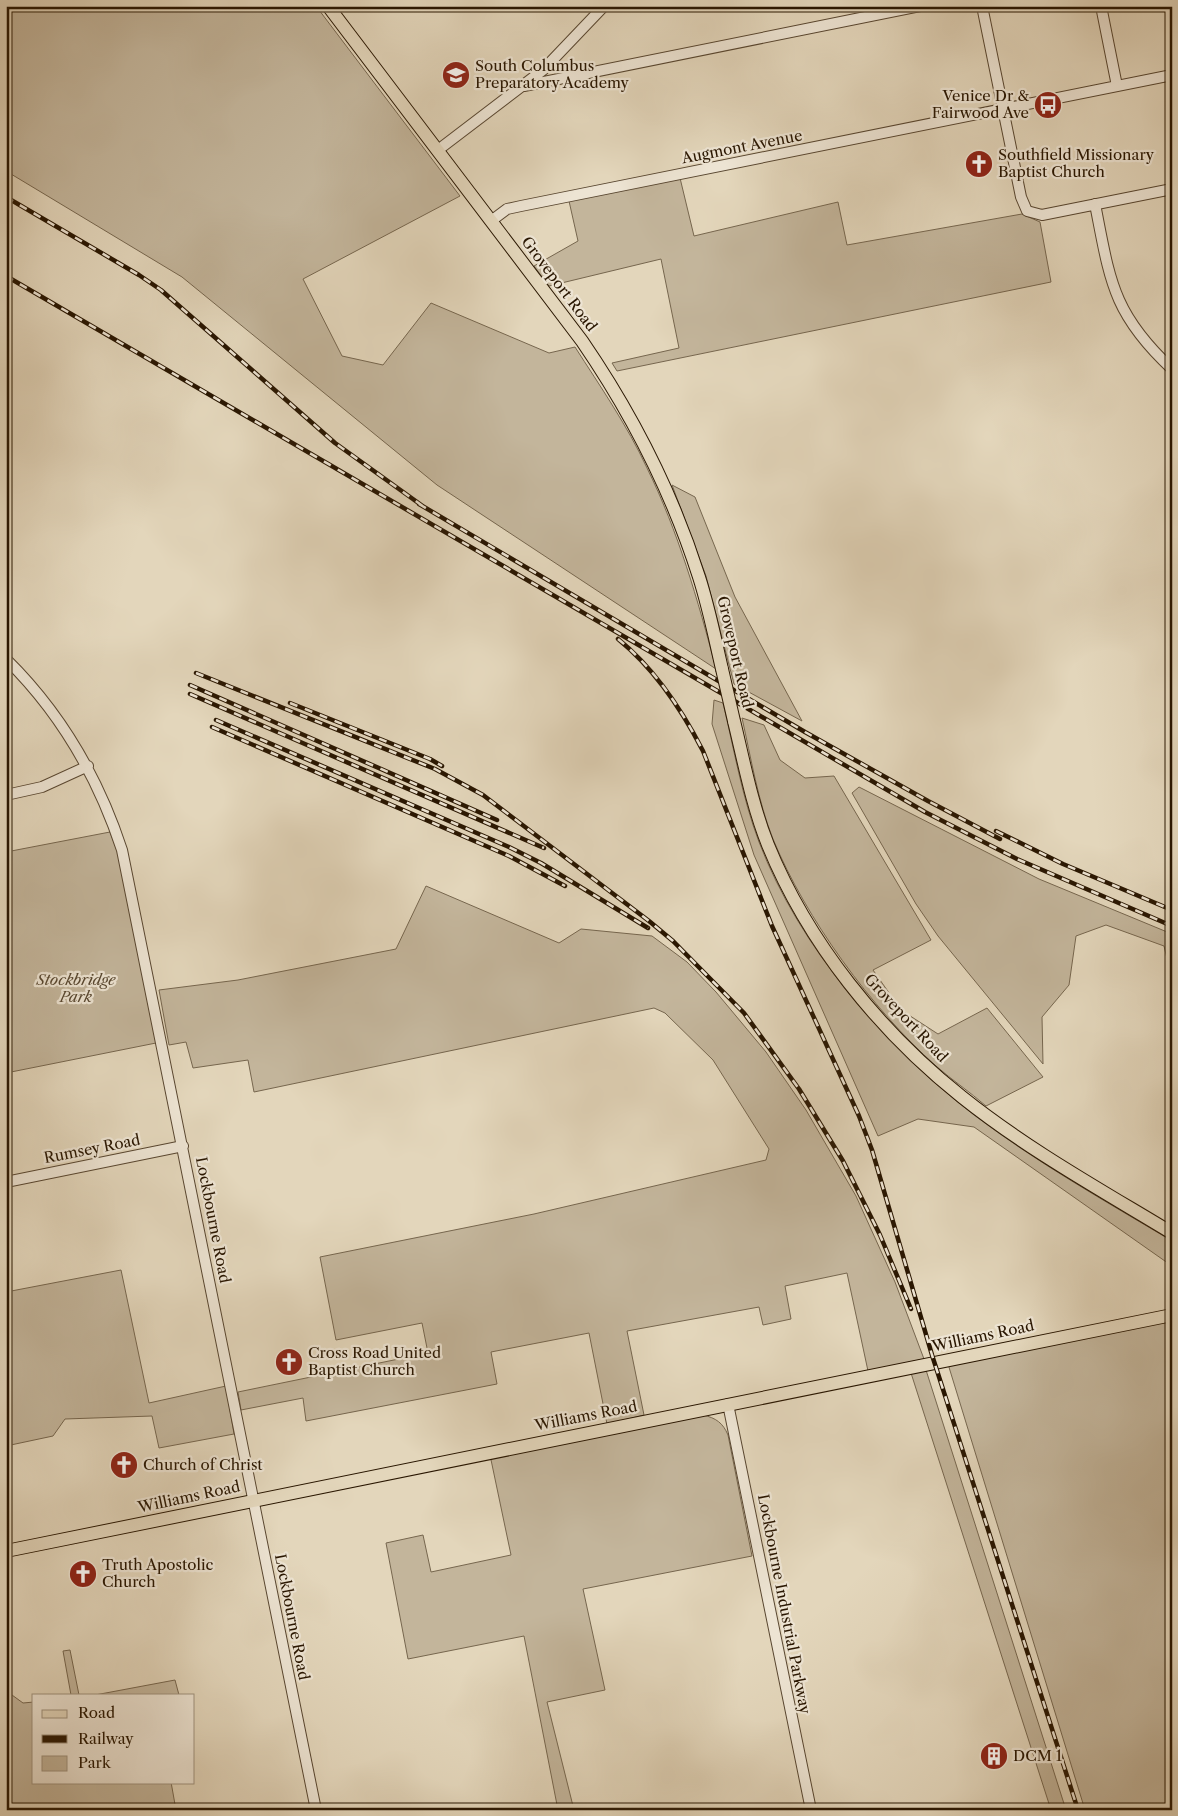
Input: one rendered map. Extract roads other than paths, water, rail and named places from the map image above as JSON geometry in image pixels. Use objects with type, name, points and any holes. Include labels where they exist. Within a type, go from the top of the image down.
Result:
[{"type":"main road","name":"Groveport Road","points":[[328,6],[582,340],[618,395],[644,443],[663,482],[690,548],[704,592],[758,816],[785,881],[826,951],[876,1014],[922,1062],[976,1108],[1052,1160],[1172,1233]]},
{"type":"main road","name":"Williams Road","points":[[6,1551],[1172,1315]]},
{"type":"street","points":[[438,150],[524,86],[568,46],[604,6]]},
{"type":"street","points":[[524,86],[920,6]]},
{"type":"street","points":[[982,6],[1021,197],[1027,211],[1042,215],[1172,189]]},
{"type":"street","points":[[1101,6],[1117,86]]},
{"type":"street","name":"Augmont Avenue","points":[[491,221],[514,207],[1172,75]]},
{"type":"street","points":[[1095,204],[1109,273],[1118,301],[1132,326],[1143,340],[1172,369]]},
{"type":"street","name":"Lockbourne Road","points":[[8,664],[50,708],[88,766],[110,816],[125,865],[316,1810]]},
{"type":"street","points":[[6,795],[42,788],[88,766]]},
{"type":"street","name":"Rumsey Road","points":[[6,1182],[183,1146]]},
{"type":"street","name":"Lockbourne Industrial Parkway","points":[[728,1404],[811,1810]]},
{"type":"railway","points":[[6,197],[139,275],[161,290],[335,443],[424,507]]},
{"type":"railway","points":[[6,276],[925,812],[1017,859],[1172,926]]},
{"type":"railway","points":[[419,504],[805,732],[1000,839]]},
{"type":"railway","points":[[618,639],[656,677],[677,705],[703,751],[772,926],[859,1116],[872,1150],[932,1355],[1078,1810]]},
{"type":"railway","points":[[196,673],[435,769],[483,795],[673,941],[744,1013],[799,1089],[843,1161],[880,1235],[911,1309]]},
{"type":"railway","points":[[190,685],[497,820]]},
{"type":"railway","points":[[190,694],[544,848]]},
{"type":"railway","points":[[290,703],[430,759],[442,766]]},
{"type":"railway","points":[[216,720],[509,847],[541,863],[648,928]]},
{"type":"railway","points":[[212,727],[509,856],[565,886]]},
{"type":"railway","points":[[996,831],[1063,864],[1172,910]]},
{"type":"place","name":"South Columbus Preparatory Academy","points":[[456,75]]},
{"type":"place","name":"Venice Dr & Fairwood Ave","points":[[1048,105]]},
{"type":"place","name":"Southfield Missionary Baptist Church","points":[[979,164]]},
{"type":"place","name":"Cross Road United Baptist Church","points":[[289,1362]]},
{"type":"place","name":"Church of Christ","points":[[124,1465]]},
{"type":"place","name":"Truth Apostolic Church","points":[[83,1574]]},
{"type":"place","name":"DCM 1","points":[[994,1756]]},
{"type":"park label","name":"Stockbridge Park","points":[[76,988]]}]
